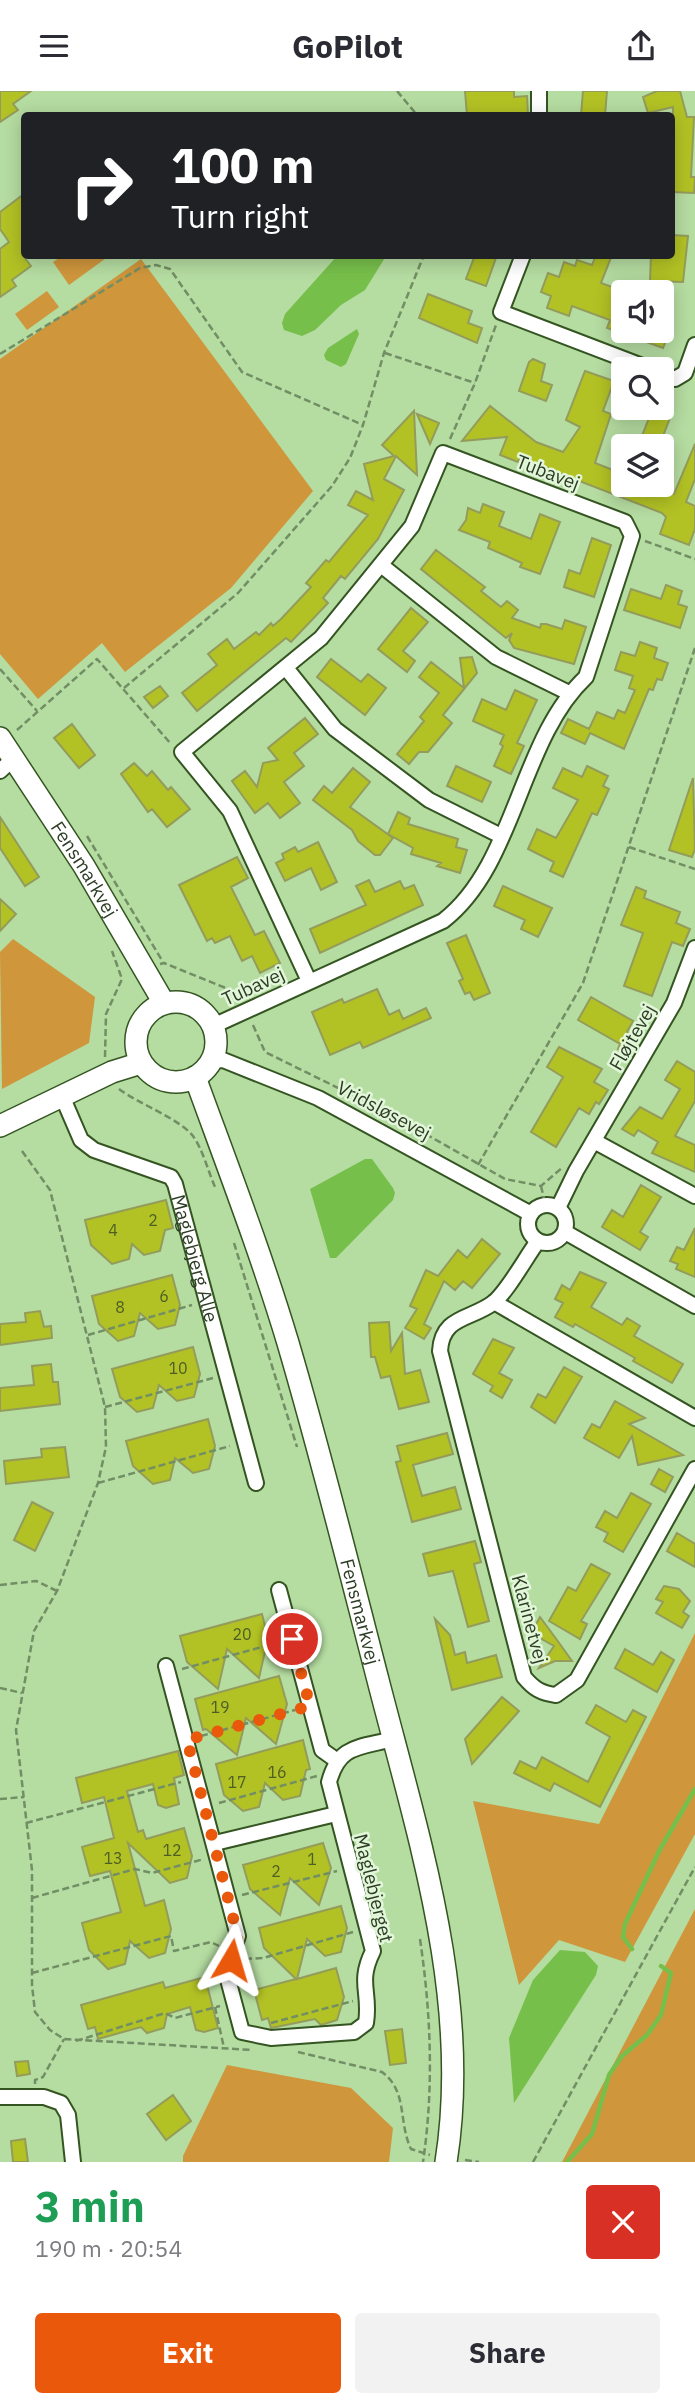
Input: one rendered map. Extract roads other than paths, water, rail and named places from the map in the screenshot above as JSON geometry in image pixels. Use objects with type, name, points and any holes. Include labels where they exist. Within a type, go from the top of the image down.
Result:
[{"type":"street","points":[[539,91],[539,112]]},
{"type":"street","points":[[521,259],[501,312],[619,357]]},
{"type":"street","points":[[674,379],[685,373],[695,345]]},
{"type":"street","name":"Tubavej","points":[[212,1026],[452,914],[473,891],[553,721],[569,692],[586,677],[632,536],[625,522],[443,453],[412,526],[381,565]]},
{"type":"street","points":[[501,836],[429,800],[335,729],[286,668],[321,638],[381,565],[496,657],[569,692]]},
{"type":"street","name":"Tubavej","points":[[286,668],[182,752],[230,811],[309,981]]},
{"type":"street","name":"Fensmarkvej","points":[[7,735],[7,764],[155,967],[164,1003]]},
{"type":"street","name":"Fløjtevej","points":[[552,1206],[576,1171],[674,1003],[695,948]]},
{"type":"street","points":[[164,1003],[187,1003],[206,1016],[212,1026],[216,1038],[211,1061],[195,1077],[171,1082],[159,1079],[141,1063],[135,1039],[138,1027],[153,1009],[164,1003]]},
{"type":"street","name":"Vridsløsevej","points":[[211,1061],[223,1060],[318,1098],[531,1213]]},
{"type":"street","points":[[0,1126],[112,1072],[141,1063]]},
{"type":"street","name":"Fensmarkvej","points":[[195,1077],[287,1341],[431,1890],[444,1964],[450,2032],[451,2099],[446,2160]]},
{"type":"street","name":"Maglebjerg Alle","points":[[62,1096],[81,1140],[94,1150],[172,1177],[256,1483]]},
{"type":"street","points":[[594,1141],[695,1196]]},
{"type":"street","points":[[552,1206],[565,1216],[565,1232],[556,1241],[538,1241],[530,1231],[531,1213],[552,1206]]},
{"type":"street","points":[[565,1232],[695,1306]]},
{"type":"street","name":"Klarinetvej","points":[[538,1241],[494,1302],[452,1323],[441,1337],[440,1351],[524,1677],[532,1687],[543,1693],[556,1695],[577,1679],[695,1469]]},
{"type":"street","points":[[494,1302],[695,1418]]},
{"type":"street","name":"Maglebjerget","points":[[167,1669],[206,1807],[238,1937],[226,1972],[242,2032],[271,2038],[354,2032],[366,2023],[364,1969],[373,1951],[329,1782],[334,1766],[322,1750],[279,1590]]},
{"type":"street","points":[[334,1766],[341,1754],[393,1739]]},
{"type":"street","name":"Maglebjerget","points":[[216,1849],[336,1814]]},
{"type":"street","points":[[0,2097],[36,2096],[56,2100],[65,2109],[73,2162]]},
{"type":"waterway","points":[[632,1949],[623,1937],[625,1924],[659,1851],[695,1789]]},
{"type":"waterway","points":[[567,2162],[592,2134],[609,2075],[622,2056],[647,2035],[661,2015],[671,1973],[661,1966]]}]
